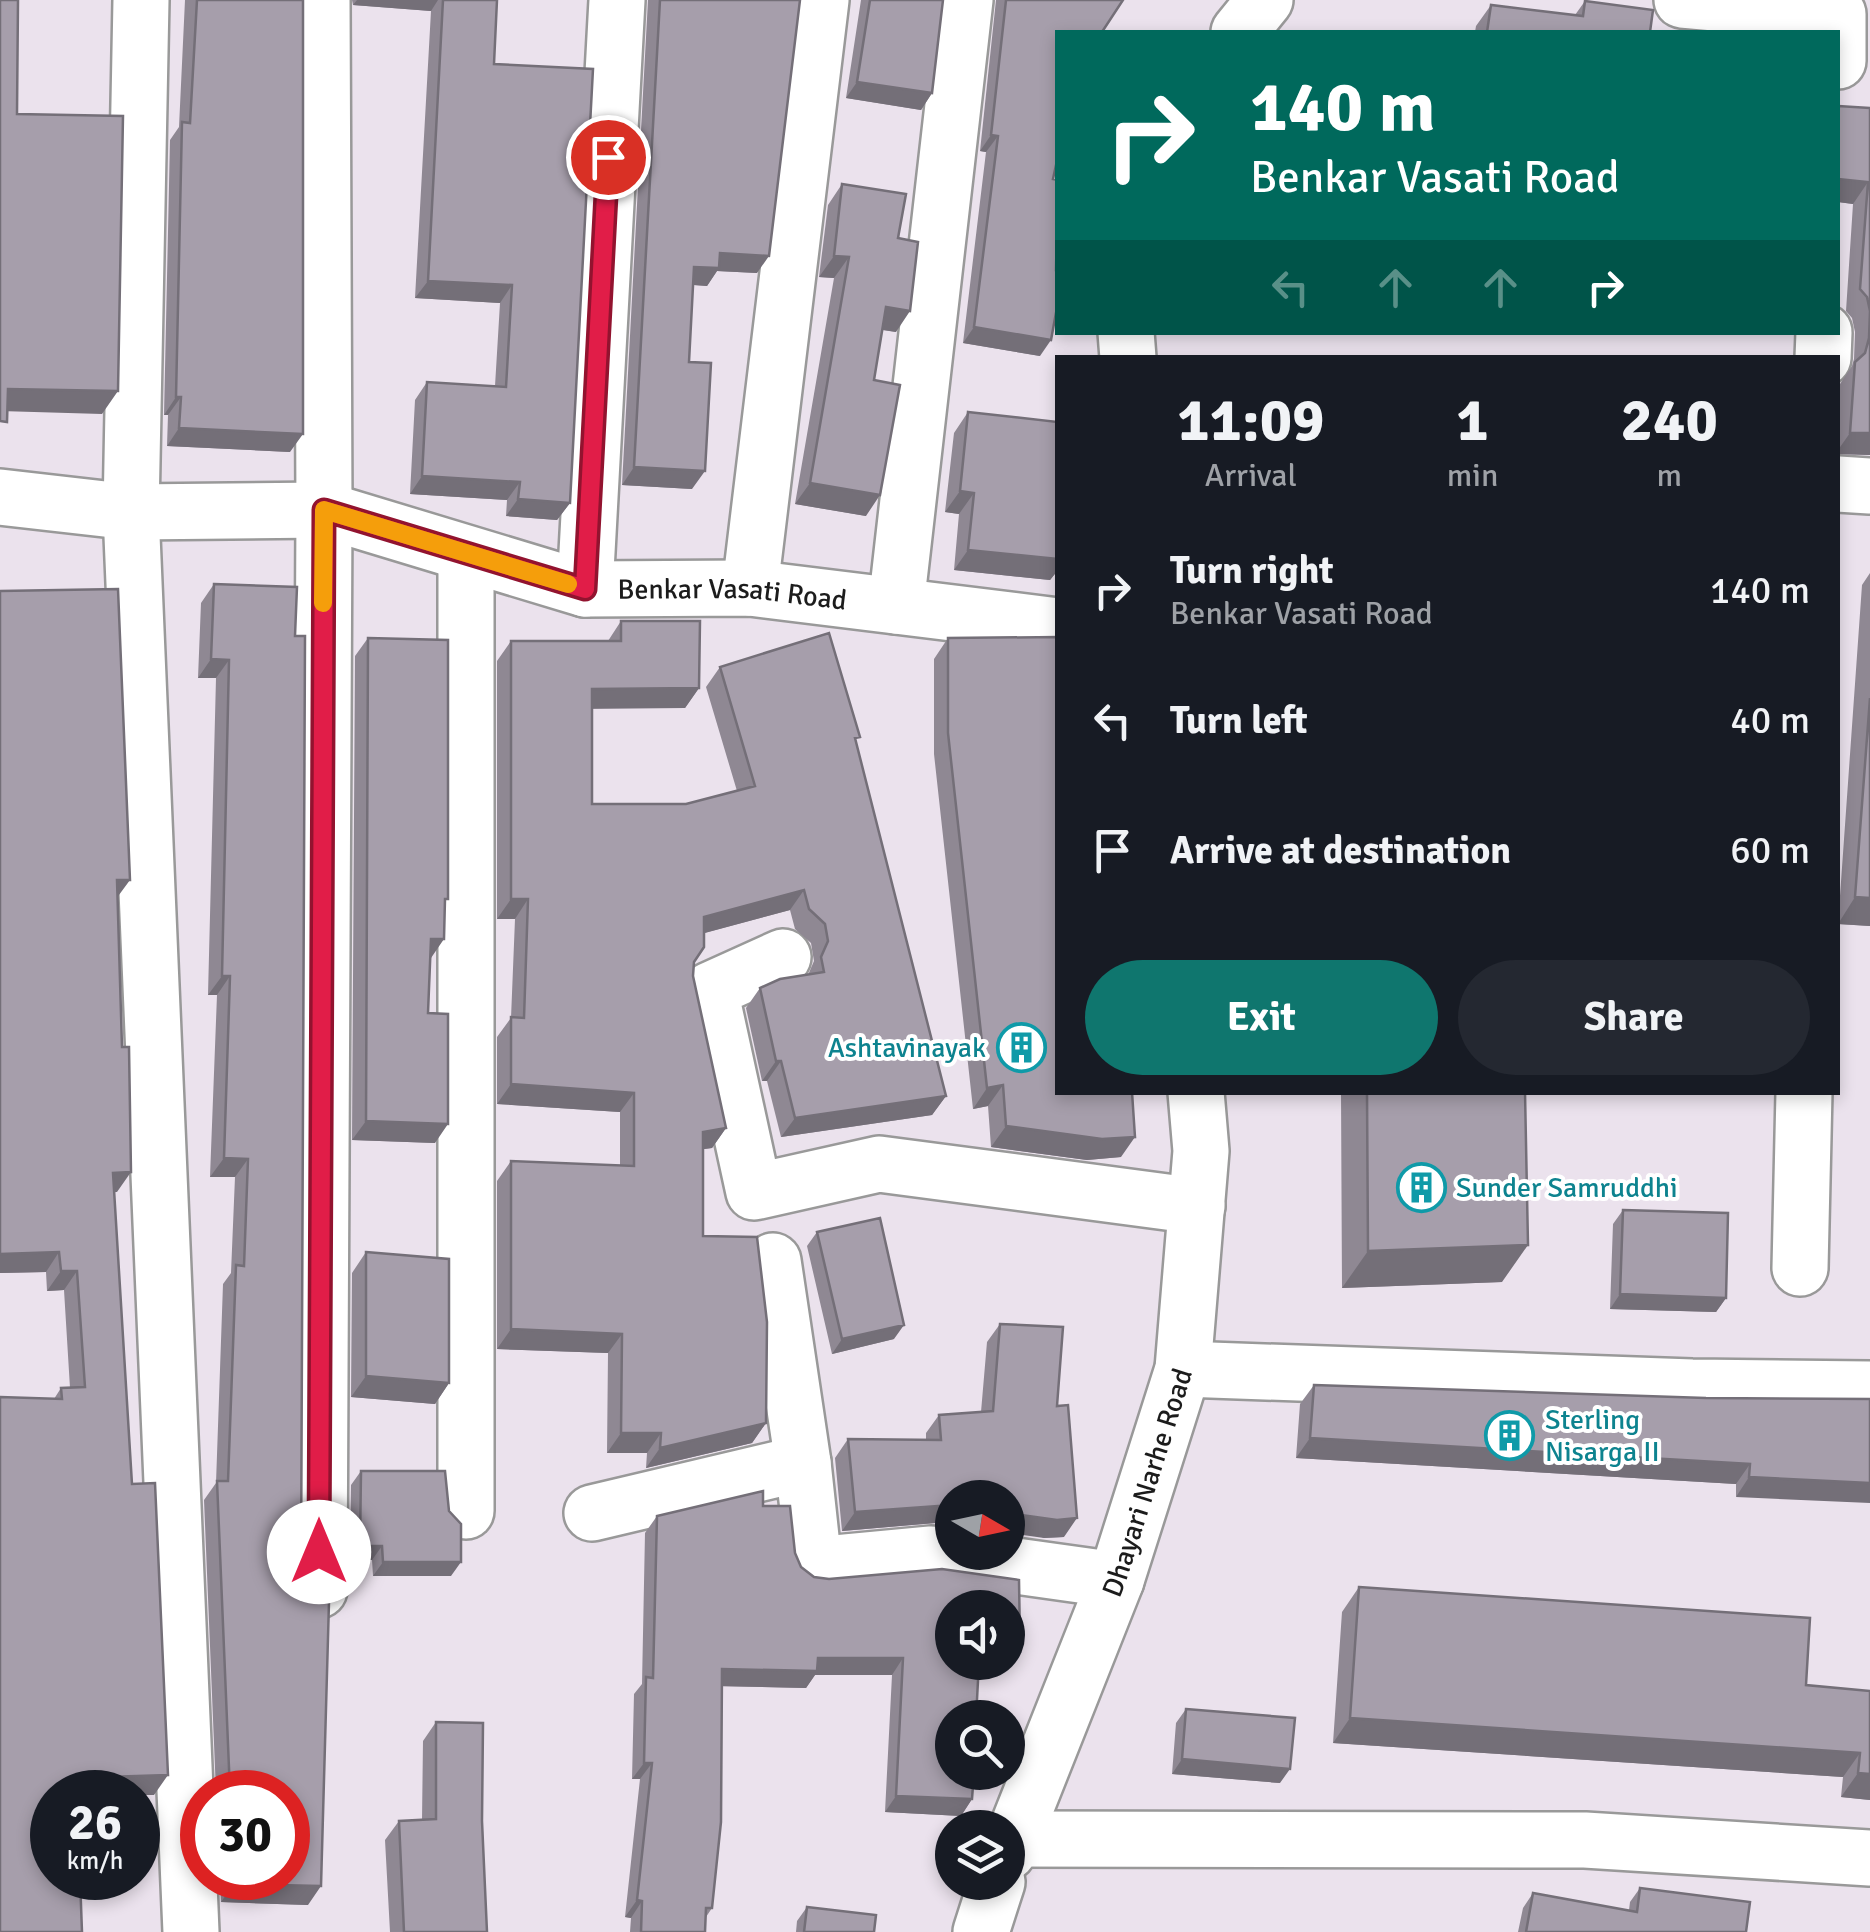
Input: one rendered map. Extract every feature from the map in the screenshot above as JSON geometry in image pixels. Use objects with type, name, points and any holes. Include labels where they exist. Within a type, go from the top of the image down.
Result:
[{"type":"street","points":[[141,0],[131,512],[191,1932]]},
{"type":"street","points":[[318,1590],[324,510],[322,0]]},
{"type":"street","points":[[585,589],[617,0]]},
{"type":"street","points":[[750,588],[821,0]]},
{"type":"street","points":[[896,606],[965,0]]},
{"type":"street","points":[[1241,30],[1265,0]]},
{"type":"street","points":[[1682,0],[1814,30]]},
{"type":"street","points":[[1840,40],[1870,54]]},
{"type":"street","points":[[1840,484],[1870,486]]},
{"type":"street","name":"Benkar Vasati Road","points":[[0,497],[131,512],[324,510],[585,589],[750,588],[1055,626]]},
{"type":"street","points":[[466,554],[466,1511]]},
{"type":"street","points":[[784,958],[710,990],[754,1192],[880,1164],[1197,1206]]},
{"type":"street","name":"Dhayari Narhe Road","points":[[1025,1810],[1116,1580],[1184,1369],[1201,1151],[1196,1095]]},
{"type":"street","points":[[1800,1268],[1804,1095]]},
{"type":"street","points":[[773,1261],[814,1565],[931,1554],[1116,1580]]},
{"type":"street","points":[[1184,1369],[1692,1387],[1870,1389]]},
{"type":"street","points":[[592,1513],[803,1463]]},
{"type":"street","points":[[1025,1857],[1585,1840],[1870,1858]]},
{"type":"street","name":"Dhayari Narhe Road","points":[[981,1932],[992,1900]]},
{"type":"building","points":[[0,0],[18,0],[17,114],[123,116],[118,391],[8,389],[7,422],[0,421]]},
{"type":"building","points":[[197,0],[303,0],[303,434],[179,428],[181,397],[176,397],[182,122],[190,123]]},
{"type":"building","points":[[443,0],[497,0],[494,64],[593,69],[570,503],[518,499],[520,482],[422,476],[427,382],[506,387],[512,285],[428,281]]},
{"type":"building","points":[[660,0],[800,0],[769,256],[720,253],[719,268],[694,267],[689,362],[711,363],[705,471],[634,467]]},
{"type":"building","points":[[870,0],[943,0],[932,93],[857,82]]},
{"type":"building","points":[[1006,0],[1123,0],[1103,30],[1055,30],[1055,318],[1051,340],[974,327],[998,136],[991,135]]},
{"type":"building","points":[[1585,1],[1653,10],[1650,30],[1487,30],[1491,5],[1583,16]]},
{"type":"building","points":[[1840,106],[1870,108],[1870,311],[1867,297],[1860,289],[1868,182],[1840,179]]},
{"type":"building","points":[[842,184],[906,194],[898,238],[918,242],[910,311],[886,307],[874,380],[900,385],[880,495],[810,483],[849,257],[834,256]]},
{"type":"building","points":[[1870,311],[1870,433],[1850,433],[1855,362],[1865,353]]},
{"type":"building","points":[[968,412],[1055,422],[1055,559],[968,550],[974,493],[960,491]]},
{"type":"building","points":[[214,584],[297,587],[295,636],[305,636],[301,1571],[306,1588],[316,1598],[329,1602],[321,1886],[310,1886],[310,1770],[229,1770],[217,1481],[228,1481],[236,1265],[244,1266],[248,1159],[224,1158],[230,976],[222,976],[229,660],[211,659]]},
{"type":"building","points":[[118,589],[130,880],[117,880],[122,1047],[129,1047],[131,1172],[113,1173],[132,1484],[155,1483],[168,1775],[160,1775],[160,1770],[30,1770],[30,1900],[81,1900],[82,1932],[0,1932],[0,1397],[62,1399],[61,1388],[85,1387],[77,1271],[61,1271],[59,1252],[0,1254],[0,591]]},
{"type":"building","points":[[621,621],[700,621],[699,688],[592,689],[592,804],[686,804],[755,786],[720,667],[829,633],[860,737],[855,738],[946,1096],[795,1118],[781,1061],[776,1061],[760,988],[780,979],[824,972],[821,957],[828,941],[825,924],[809,909],[804,890],[704,917],[704,947],[694,962],[693,976],[726,1128],[703,1132],[703,1236],[757,1237],[767,1322],[766,1423],[660,1448],[661,1433],[621,1433],[622,1334],[511,1329],[511,1161],[634,1166],[634,1093],[511,1084],[511,1017],[524,1018],[528,899],[511,899],[511,641],[621,641]]},
{"type":"building","points":[[1055,637],[1055,1095],[1132,1095],[1135,1137],[1102,1139],[1006,1126],[1003,1085],[987,1088],[948,733],[948,638]]},
{"type":"building","points":[[368,638],[448,640],[448,899],[444,939],[431,939],[428,1013],[448,1014],[448,1124],[366,1121]]},
{"type":"building","points":[[1870,698],[1870,898],[1855,897]]},
{"type":"building","name":"Sunder Samruddhi","points":[[1367,1095],[1525,1095],[1528,1245],[1368,1251]]},
{"type":"building","points":[[1623,1210],[1728,1213],[1726,1298],[1620,1294]]},
{"type":"building","points":[[880,1218],[904,1325],[842,1339],[817,1232]]},
{"type":"building","points":[[366,1252],[449,1259],[449,1383],[366,1376]]},
{"type":"building","points":[[1000,1324],[1063,1327],[1057,1406],[1068,1405],[1077,1518],[1025,1515],[1025,1480],[935,1480],[935,1506],[855,1512],[848,1439],[941,1440],[939,1415],[993,1411]]},
{"type":"building","points":[[1314,1385],[1706,1398],[1870,1399],[1870,1483],[1749,1477],[1750,1464],[1310,1438]]},
{"type":"building","points":[[361,1471],[445,1471],[449,1511],[461,1524],[461,1562],[383,1562],[382,1546],[360,1546]]},
{"type":"building","points":[[763,1491],[763,1506],[790,1506],[795,1553],[801,1567],[814,1577],[935,1570],[1019,1580],[1019,1590],[935,1590],[935,1680],[978,1680],[977,1700],[935,1700],[935,1790],[973,1790],[972,1799],[896,1796],[903,1658],[818,1658],[817,1671],[722,1669],[721,1822],[712,1908],[706,1908],[705,1932],[641,1932],[642,1901],[637,1900],[652,1763],[644,1763],[646,1677],[653,1678],[657,1516]]},
{"type":"building","points":[[1359,1587],[1810,1618],[1806,1685],[1870,1691],[1870,1774],[1858,1773],[1860,1753],[1350,1718]]},
{"type":"building","points":[[1186,1709],[1295,1718],[1290,1769],[1182,1759]]},
{"type":"building","points":[[436,1722],[483,1723],[487,1932],[404,1932],[399,1821],[436,1819]]},
{"type":"building","points":[[1640,1888],[1750,1902],[1746,1932],[1526,1932],[1533,1893],[1637,1912]]},
{"type":"building","points":[[807,1907],[876,1915],[874,1932],[804,1932]]},
{"type":"slow traffic","points":[[323,603],[324,510],[568,584]]},
{"type":"place","name":"Ashtavinayak","points":[[1021,1047]]},
{"type":"place","name":"Sunder Samruddhi","points":[[1421,1187]]},
{"type":"place","name":"Sterling Nisarga II","points":[[1510,1435]]},
{"type":"route","points":[[319,1552],[324,510],[585,589],[608,157]]}]
